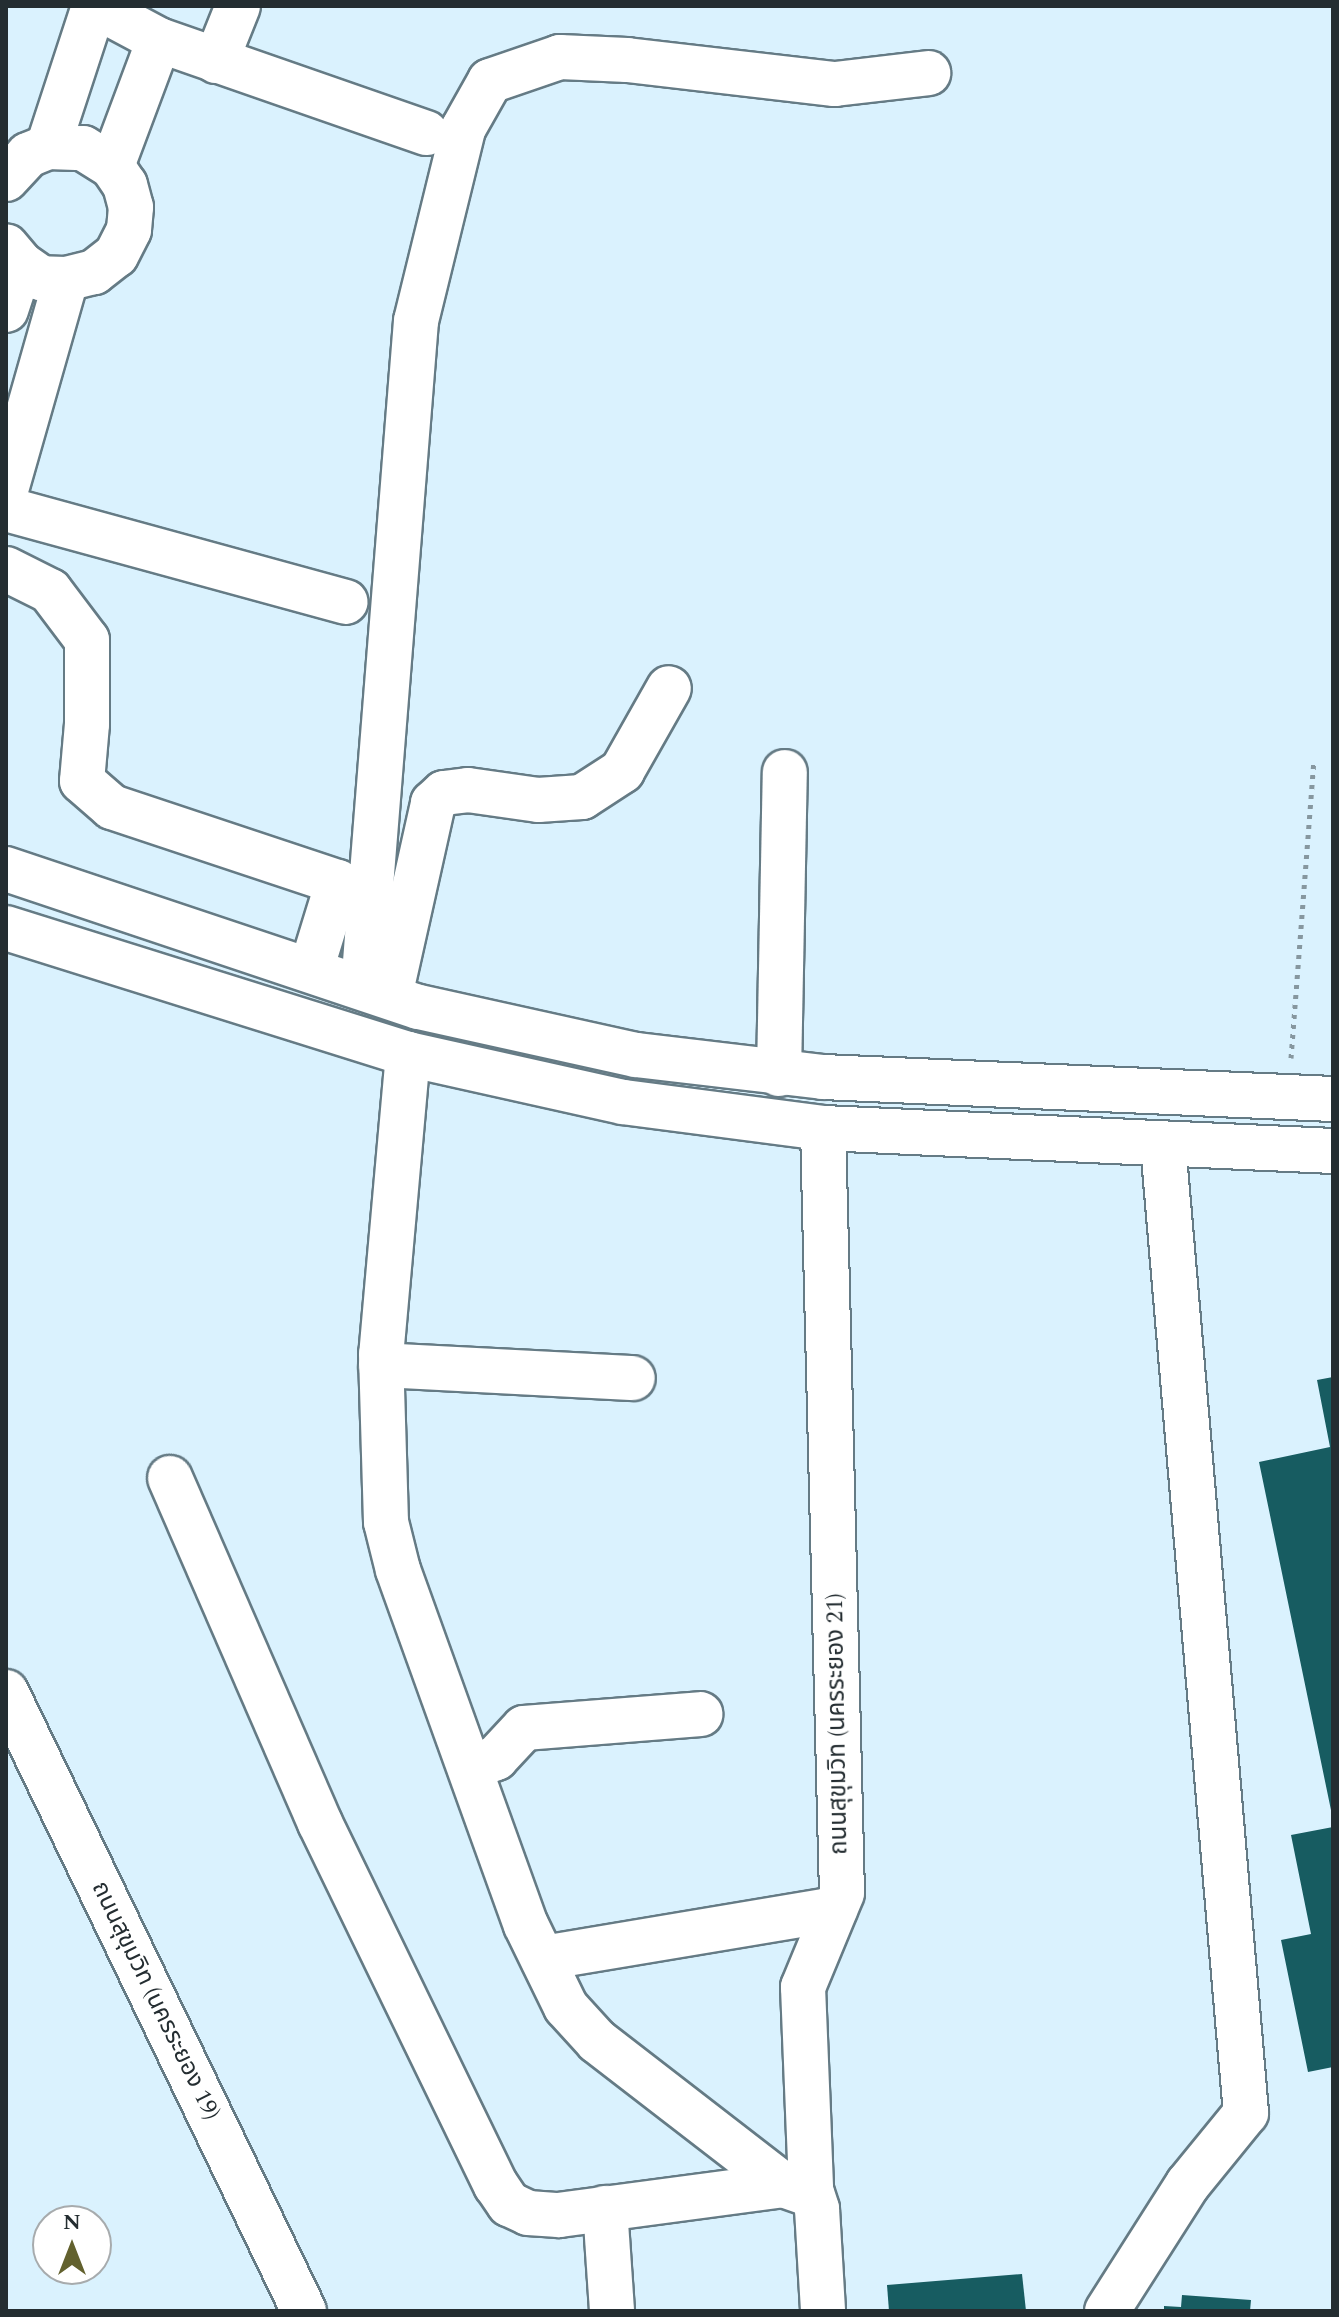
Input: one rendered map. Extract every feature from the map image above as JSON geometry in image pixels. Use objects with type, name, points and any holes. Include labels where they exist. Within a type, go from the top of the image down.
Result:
[{"type":"street","points":[[48,147],[95,6],[159,40],[426,133]]},
{"type":"street","points":[[216,61],[238,6]]},
{"type":"street","points":[[112,166],[159,40]]},
{"type":"street","points":[[377,992],[416,321],[463,129],[490,81],[560,57],[627,60],[835,84],[928,73]]},
{"type":"street","points":[[6,179],[28,155],[48,147],[83,148],[112,166],[125,185],[131,207],[129,230],[116,255],[94,272],[66,279],[41,278],[13,255]]},
{"type":"street","points":[[6,310],[13,255]]},
{"type":"street","points":[[6,490],[66,279]]},
{"type":"street","points":[[6,509],[346,602]]},
{"type":"street","points":[[6,569],[50,591],[87,640],[82,781],[112,807],[338,882],[311,970]]},
{"type":"street","points":[[377,992],[433,803],[444,793],[468,790],[538,800],[582,797],[622,771],[669,688]]},
{"type":"street","points":[[779,1074],[785,772]]},
{"type":"street","points":[[6,869],[419,1007],[636,1055],[779,1074],[1333,1099]]},
{"type":"street","points":[[6,928],[408,1054],[623,1102],[823,1128],[1333,1151]]},
{"type":"street","points":[[408,1054],[381,1365],[382,1470],[390,1545],[526,1925],[566,2007],[597,2041],[798,2190]]},
{"type":"street","points":[[1107,2311],[1188,2184],[1246,2113],[1168,1145],[1172,1094]]},
{"type":"street","name":"ถนนสุขุมวิท (นครระยอง 21)","points":[[823,1128],[842,1893],[803,1987],[798,2190],[817,2209],[823,2311]]},
{"type":"street","points":[[381,1365],[633,1378]]},
{"type":"street","points":[[170,1478],[320,1823],[496,2185],[509,2204],[528,2213],[559,2215],[798,2190]]},
{"type":"street","name":"ถนนสุขุมวิท (นครระยอง 19)","points":[[6,1692],[304,2311]]},
{"type":"street","points":[[470,1768],[496,1758],[524,1728],[700,1714]]},
{"type":"street","points":[[543,1958],[835,1909]]},
{"type":"street","points":[[605,2208],[612,2311]]},
{"type":"path","points":[[1288,1099],[1314,761]]},
{"type":"building","points":[[1333,1377],[1332,1815],[1259,1462],[1330,1447],[1317,1380]]},
{"type":"building","points":[[1333,1827],[1333,2067],[1308,2072],[1281,1940],[1311,1934],[1291,1835]]},
{"type":"building","points":[[1022,2274],[1026,2311],[889,2311],[887,2285]]},
{"type":"building","points":[[1182,2295],[1251,2300],[1250,2311],[1164,2311],[1164,2306],[1181,2307]]}]
